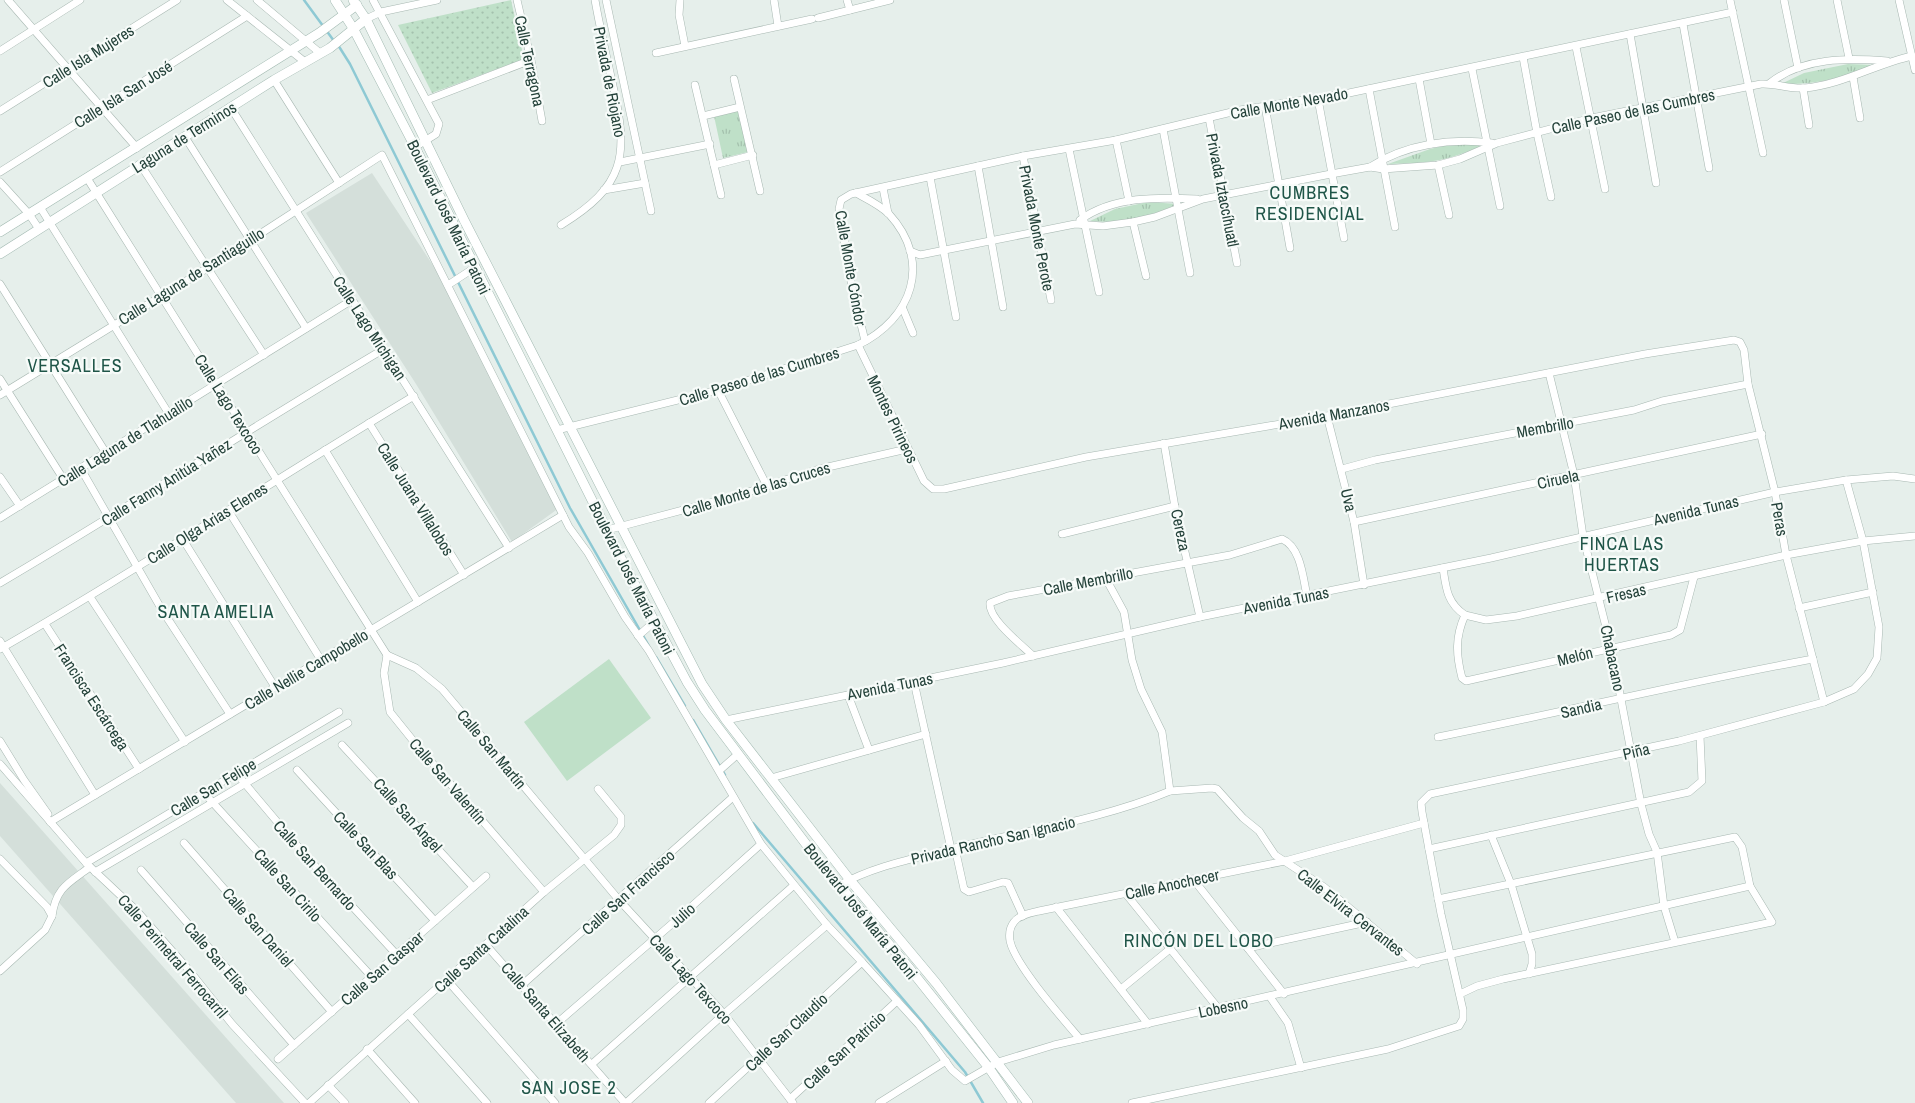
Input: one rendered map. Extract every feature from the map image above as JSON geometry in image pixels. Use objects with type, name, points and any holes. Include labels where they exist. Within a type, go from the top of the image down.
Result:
[{"type":"main road","name":"Boulevard José María Patoni","points":[[335,0],[353,28],[415,147],[474,268],[654,622],[696,696],[838,886],[910,969],[988,1068],[1013,1103]]},
{"type":"main road","points":[[0,232],[319,33],[357,2]]},
{"type":"main road","name":"Boulevard José María Patoni","points":[[357,2],[464,220],[688,658],[726,720],[850,880],[936,983],[1028,1103]]},
{"type":"main road","name":"Laguna de Terminos","points":[[0,254],[274,80],[330,48],[366,19]]},
{"type":"main road","points":[[810,849],[820,841]]},
{"type":"street","points":[[8,0],[136,148]]},
{"type":"street","points":[[0,51],[80,0]]},
{"type":"street","name":"Calle Isla Mujeres","points":[[0,111],[177,0]]},
{"type":"street","points":[[227,0],[304,62]]},
{"type":"street","points":[[257,0],[320,53]]},
{"type":"street","points":[[374,0],[439,124],[439,130],[415,147]]},
{"type":"street","points":[[366,19],[381,12],[437,0]]},
{"type":"street","name":"Calle Terragona","points":[[516,0],[531,60],[542,121]]},
{"type":"street","name":"Privada de Riojano","points":[[561,225],[581,213],[604,190],[620,162],[622,129],[594,0]]},
{"type":"street","name":"Privada de Riojano","points":[[606,0],[651,211]]},
{"type":"street","points":[[680,0],[680,15],[686,46]]},
{"type":"street","points":[[774,0],[778,26]]},
{"type":"street","points":[[847,0],[850,10]]},
{"type":"street","points":[[656,52],[890,0]]},
{"type":"street","points":[[1730,0],[1763,152]]},
{"type":"street","points":[[1784,0],[1798,68]]},
{"type":"street","points":[[1837,0],[1849,58]]},
{"type":"street","points":[[1899,0],[1915,70]]},
{"type":"street","name":"Calle Monte Nevado","points":[[845,197],[1023,156],[1116,140],[1265,106],[1318,100],[1472,69],[1733,12]]},
{"type":"street","points":[[598,16],[608,14]]},
{"type":"street","name":"Calle Isla San José","points":[[0,172],[247,16]]},
{"type":"street","points":[[1683,24],[1698,96],[1709,168]]},
{"type":"street","points":[[1630,34],[1656,183]]},
{"type":"street","points":[[1576,47],[1592,118],[1604,188]]},
{"type":"street","name":"Calle Paseo de las Cumbres","points":[[1083,222],[1103,226],[1134,222],[1203,199],[1370,167],[1383,169],[1438,166],[1488,145],[1592,118],[1770,83],[1803,88],[1853,78],[1887,61],[1912,56]]},
{"type":"street","points":[[1523,57],[1537,133],[1552,197]]},
{"type":"street","name":"Calle Paseo de las Cumbres","points":[[1770,83],[1798,68],[1849,58],[1887,61]]},
{"type":"street","points":[[427,100],[531,60]]},
{"type":"street","points":[[1472,69],[1500,206]]},
{"type":"street","points":[[611,74],[622,72]]},
{"type":"street","points":[[1853,78],[1860,118]]},
{"type":"street","points":[[734,79],[760,190]]},
{"type":"street","points":[[1418,79],[1431,144]]},
{"type":"street","points":[[274,80],[339,183]]},
{"type":"street","points":[[695,85],[721,195]]},
{"type":"street","points":[[1803,88],[1809,125]]},
{"type":"street","points":[[1369,89],[1395,227]]},
{"type":"street","points":[[1318,100],[1344,238]]},
{"type":"street","points":[[1265,106],[1290,248]]},
{"type":"street","points":[[703,116],[740,107]]},
{"type":"street","name":"Calle Lago Michigan","points":[[231,108],[509,548]]},
{"type":"street","name":"Privada Iztaccíhuatl","points":[[1209,118],[1237,263]]},
{"type":"street","points":[[1163,129],[1190,273]]},
{"type":"street","points":[[185,137],[306,328]]},
{"type":"street","points":[[1116,140],[1129,201]]},
{"type":"street","name":"Calle Paseo de las Cumbres","points":[[1370,167],[1382,160],[1431,144],[1469,140],[1488,145]]},
{"type":"street","points":[[620,162],[710,144]]},
{"type":"street","points":[[1069,149],[1099,292]]},
{"type":"street","name":"Calle Laguna de Santiaguillo","points":[[0,395],[49,363],[209,267],[382,155],[454,281]]},
{"type":"street","points":[[714,165],[752,155]]},
{"type":"street","name":"Privada Monte Perote","points":[[1023,156],[1051,300]]},
{"type":"street","points":[[140,164],[209,267],[264,355]]},
{"type":"street","points":[[978,166],[1003,307]]},
{"type":"street","points":[[1438,166],[1449,214]]},
{"type":"street","points":[[930,177],[956,317]]},
{"type":"street","name":"Calle Lago Texcoco","points":[[87,178],[386,655]]},
{"type":"street","points":[[0,182],[40,229]]},
{"type":"street","points":[[604,190],[645,183]]},
{"type":"street","points":[[883,188],[888,213]]},
{"type":"street","name":"Calle Paseo de las Cumbres","points":[[557,430],[718,390],[858,345],[890,325],[903,308],[910,287],[912,262],[910,251],[903,234],[888,213],[856,193]]},
{"type":"street","name":"Calle Monte Cóndor","points":[[845,197],[841,200],[839,209],[852,287],[865,342]]},
{"type":"street","name":"Calle Paseo de las Cumbres","points":[[912,262],[920,255],[1083,222],[1098,210],[1129,201],[1177,198],[1203,199]]},
{"type":"street","points":[[40,207],[169,414]]},
{"type":"street","points":[[1134,222],[1146,276]]},
{"type":"street","points":[[910,251],[920,255]]},
{"type":"street","points":[[474,268],[454,281],[563,516],[639,636],[720,770],[733,797],[761,844],[793,886],[897,1001],[946,1061],[879,1103]]},
{"type":"street","points":[[0,284],[106,453]]},
{"type":"street","name":"Calle Laguna de Tlahualilo","points":[[0,518],[352,300]]},
{"type":"street","points":[[903,308],[913,333]]},
{"type":"street","name":"Avenida Manzanos","points":[[933,489],[966,485],[1086,457],[1327,416],[1549,373],[1734,340]]},
{"type":"street","name":"Peras","points":[[1734,340],[1740,342],[1744,350],[1748,384],[1775,492],[1786,555],[1824,702]]},
{"type":"street","name":"Montes Pirineos","points":[[858,345],[906,449],[924,481],[933,489]]},
{"type":"street","name":"Calle Fanny Anitúa Yañez","points":[[0,583],[109,519],[245,431],[384,349]]},
{"type":"street","name":"Chabacano","points":[[1549,373],[1574,475],[1583,536],[1612,647],[1641,804],[1649,834],[1657,852],[1664,906],[1675,942]]},
{"type":"street","points":[[0,379],[64,480]]},
{"type":"street","name":"Membrillo","points":[[1342,469],[1375,460],[1562,424],[1748,384]]},
{"type":"street","points":[[718,390],[767,486]]},
{"type":"street","name":"Calle Olga Arias Elenes","points":[[1,646],[45,624],[90,597],[182,538],[414,396]]},
{"type":"street","name":"Uva","points":[[1327,416],[1354,522],[1364,585]]},
{"type":"street","name":"Calle Juana Villalobos","points":[[369,424],[464,575]]},
{"type":"street","name":"Ciruela","points":[[1354,522],[1762,434]]},
{"type":"street","name":"Cereza","points":[[1164,443],[1175,506],[1200,617]]},
{"type":"street","name":"Calle Monte de las Cruces","points":[[607,530],[767,486],[819,469],[906,449]]},
{"type":"street","points":[[325,450],[418,602]]},
{"type":"street","points":[[81,469],[137,568],[230,714]]},
{"type":"street","name":"Avenida Tunas","points":[[726,720],[914,682],[1200,617],[1443,568],[1775,492],[1846,480],[1893,476],[1915,479]]},
{"type":"street","points":[[0,477],[20,506]]},
{"type":"street","name":"Piña","points":[[1424,823],[1421,802],[1430,794],[1700,736],[1824,702],[1854,689],[1868,674],[1877,658],[1879,628],[1863,541],[1846,480]]},
{"type":"street","points":[[1062,534],[1175,506]]},
{"type":"street","points":[[228,510],[321,660]]},
{"type":"street","name":"Calle Nellie Campobello","points":[[51,821],[563,516]]},
{"type":"street","name":"Fresas","points":[[1465,616],[1486,620],[1500,619],[1600,599],[1786,555],[1863,541],[1915,536]]},
{"type":"street","points":[[182,538],[275,686]]},
{"type":"street","points":[[1187,561],[1238,553],[1282,539],[1292,545],[1296,552],[1306,596]]},
{"type":"street","name":"Calle Membrillo","points":[[1033,656],[992,614],[990,603],[1008,596],[1187,561]]},
{"type":"street","points":[[1443,568],[1449,599],[1465,616]]},
{"type":"street","points":[[1106,577],[1124,612],[1132,660],[1141,689],[1162,732],[1170,792]]},
{"type":"street","name":"Melón","points":[[1465,616],[1457,634],[1456,645],[1462,678],[1470,681],[1612,647],[1661,638],[1680,630],[1694,577]]},
{"type":"street","points":[[1799,608],[1873,592]]},
{"type":"street","points":[[90,597],[185,742]]},
{"type":"street","points":[[639,636],[654,622]]},
{"type":"street","name":"Francisca Escárcega","points":[[45,624],[139,769]]},
{"type":"street","points":[[1,646],[95,796]]},
{"type":"street","name":"Calle San Martín","points":[[386,655],[416,668],[442,689],[584,858]]},
{"type":"street","name":"Calle San Valentín","points":[[386,655],[384,673],[390,712],[544,892]]},
{"type":"street","name":"Sandia","points":[[1438,737],[1813,659]]},
{"type":"street","points":[[914,682],[964,890],[969,892],[1003,882],[1008,883],[1022,916],[1012,927],[1010,941],[1012,947],[1033,979],[1080,1039]]},
{"type":"street","points":[[848,695],[869,750]]},
{"type":"street","name":"Calle San Felipe","points":[[90,867],[204,792],[339,712]]},
{"type":"street","name":"Calle San Felipe","points":[[90,867],[213,802],[348,722]]},
{"type":"street","points":[[771,778],[926,734]]},
{"type":"street","points":[[1429,849],[1689,792],[1702,781],[1700,736]]},
{"type":"street","points":[[0,741],[20,782]]},
{"type":"street","name":"Calle San Ángel","points":[[342,744],[473,887]]},
{"type":"street","points":[[720,770],[738,754]]},
{"type":"street","points":[[0,764],[20,782]]},
{"type":"street","name":"Calle San Blas","points":[[297,770],[435,921]]},
{"type":"street","name":"Calle San Bernardo","points":[[236,773],[306,856],[396,955]]},
{"type":"street","name":"Calle Perimetral Ferrocarril","points":[[20,782],[90,867],[136,910],[188,969],[232,1024],[307,1103]]},
{"type":"street","name":"Calle Santa Catalina","points":[[307,1103],[544,892],[614,835],[622,821],[620,812],[598,788]]},
{"type":"street","name":"Calle Elvira Cervantes","points":[[1170,792],[1212,788],[1217,790],[1259,832],[1275,855],[1324,887],[1417,964]]},
{"type":"street","name":"Calle San Cirilo","points":[[204,792],[372,977]]},
{"type":"street","name":"Privada Rancho San Ignacio","points":[[838,886],[898,862],[1150,800],[1170,792]]},
{"type":"street","name":"Calle San Francisco","points":[[522,985],[733,797]]},
{"type":"street","points":[[1132,1103],[1405,1044],[1455,1028],[1463,1019],[1460,994],[1449,954],[1424,823]]},
{"type":"street","name":"Calle Anochecer","points":[[1022,916],[1193,878],[1284,861],[1424,823]]},
{"type":"street","points":[[1491,835],[1511,884],[1527,936],[1533,958],[1529,974]]},
{"type":"street","points":[[1438,899],[1730,837],[1738,838],[1744,855],[1750,886],[1772,922],[1476,986],[1460,994]]},
{"type":"street","name":"Calle San Daniel","points":[[184,843],[332,1012]]},
{"type":"street","name":"Julio","points":[[556,1024],[761,844]]},
{"type":"street","points":[[0,858],[51,914]]},
{"type":"street","name":"Calle Lago Texcoco","points":[[584,858],[619,900],[724,1014],[792,1101]]},
{"type":"street","points":[[0,971],[45,930],[54,902],[61,889],[90,867]]},
{"type":"street","name":"Calle San Elías","points":[[141,870],[294,1045]]},
{"type":"street","name":"Calle San Gaspar","points":[[278,1059],[486,876]]},
{"type":"street","points":[[1193,878],[1284,994]]},
{"type":"street","points":[[592,1064],[689,976],[793,886]]},
{"type":"street","name":"Lobesno","points":[[946,1061],[960,1078],[967,1081],[998,1062],[1080,1039],[1417,964],[1449,954],[1750,886]]},
{"type":"street","points":[[1126,894],[1218,1008]]},
{"type":"street","points":[[1056,907],[1148,1024]]},
{"type":"street","points":[[1248,948],[1367,922]]},
{"type":"street","points":[[626,1103],[724,1014],[827,925]]},
{"type":"street","name":"Calle Santa Elizabeth","points":[[486,945],[626,1103]]},
{"type":"street","points":[[1121,989],[1170,949]]},
{"type":"street","name":"Calle San Claudio","points":[[709,1103],[862,962]]},
{"type":"street","points":[[446,980],[555,1103]]},
{"type":"street","points":[[1270,997],[1288,1023],[1301,1068]]},
{"type":"street","name":"Calle San Patricio","points":[[792,1101],[897,1001]]},
{"type":"street","points":[[408,1014],[487,1103]]},
{"type":"street","points":[[367,1049],[415,1103]]},
{"type":"street","points":[[328,1085],[344,1103]]},
{"type":"shaded area","points":[[372,173],[442,279],[559,508],[512,542],[416,384],[306,213]]},
{"type":"shaded area","points":[[0,783],[284,1103],[236,1103],[0,836]]},
{"type":"green space","points":[[511,0],[524,59],[432,93],[398,25]]},
{"type":"green space","points":[[1848,64],[1875,65],[1829,80],[1781,84],[1804,73]]},
{"type":"green space","points":[[739,111],[748,152],[723,158],[714,116]]},
{"type":"green space","points":[[1452,144],[1483,145],[1458,155],[1437,160],[1388,164],[1430,149]]},
{"type":"green space","points":[[1148,202],[1178,204],[1156,213],[1125,220],[1090,221],[1115,209]]},
{"type":"green space","points":[[609,659],[651,718],[567,781],[524,722]]},
{"type":"waterway","points":[[304,0],[334,41]]},
{"type":"waterway","points":[[338,45],[350,64],[570,508],[649,646]]},
{"type":"waterway","points":[[656,657],[685,706]]},
{"type":"waterway","points":[[693,720],[725,775]]},
{"type":"waterway","points":[[753,823],[965,1072],[983,1103]]},
{"type":"district","name":"CUMBRES RESIDENCIAL","points":[[1310,202]]},
{"type":"district","name":"VERSALLES","points":[[75,365]]},
{"type":"district","name":"FINCA LAS HUERTAS","points":[[1622,553]]},
{"type":"district","name":"SANTA AMELIA","points":[[216,611]]},
{"type":"district","name":"RINCÓN DEL LOBO","points":[[1199,940]]},
{"type":"district","name":"SAN JOSE 2","points":[[569,1087]]}]
